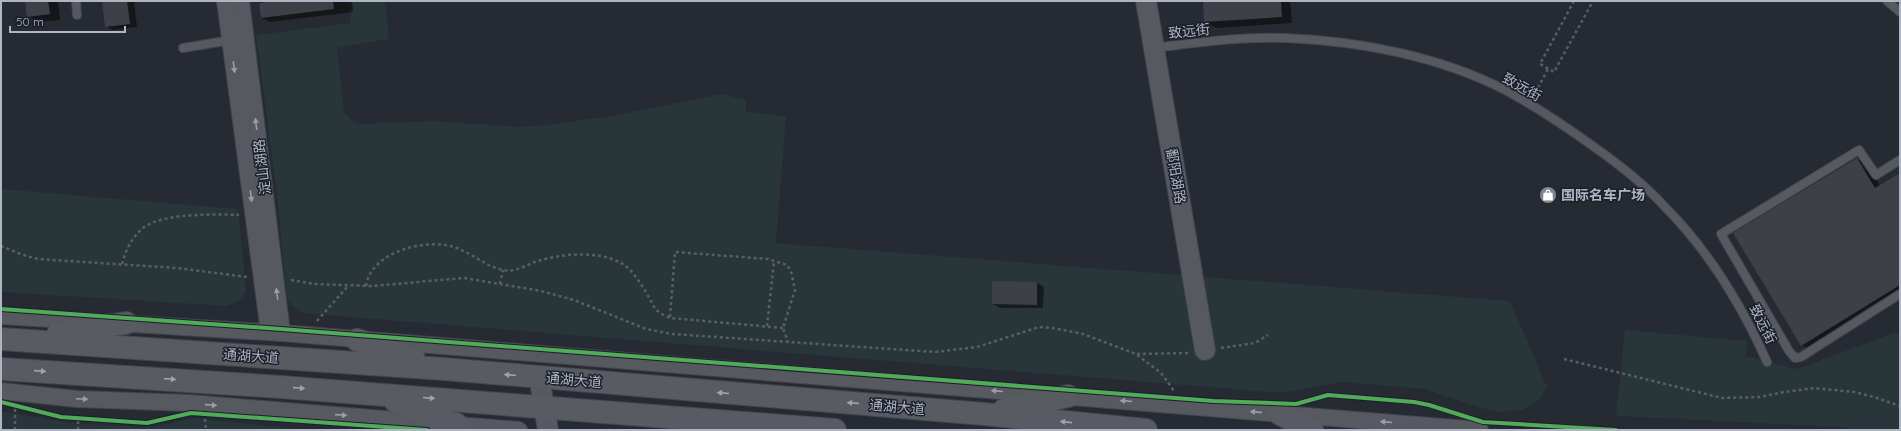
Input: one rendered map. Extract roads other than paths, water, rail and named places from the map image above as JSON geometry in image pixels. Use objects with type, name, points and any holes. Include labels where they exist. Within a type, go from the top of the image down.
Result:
[{"type":"main road","points":[[9,339],[126,323]]},
{"type":"main road","name":"通湖大道","points":[[9,339],[444,369],[984,414],[1146,430]]},
{"type":"main road","points":[[357,340],[444,369]]},
{"type":"main road","name":"通湖大道","points":[[1,369],[381,394],[827,430]]},
{"type":"main road","points":[[381,394],[419,412],[456,424]]},
{"type":"main road","points":[[984,414],[1068,396]]},
{"type":"main road","points":[[1280,414],[1312,430]]},
{"type":"street","name":"淀山湖路","points":[[226,1],[254,216],[268,278]]},
{"type":"street","name":"淀山湖路","points":[[241,1],[268,278],[276,333]]},
{"type":"street","name":"鄱阳湖路","points":[[1146,1],[1160,47]]},
{"type":"street","name":"鄱阳湖路","points":[[1157,1],[1160,47],[1211,349]]},
{"type":"street","points":[[1,316],[276,333],[1480,430]]},
{"type":"street","points":[[539,378],[548,430]]},
{"type":"street","points":[[5,397],[190,403],[519,430]]},
{"type":"lane","points":[[76,1],[78,15]]},
{"type":"lane","points":[[1887,1],[1900,12]]},
{"type":"lane","name":"致远街","points":[[1160,47],[1242,39],[1283,38],[1320,40],[1363,47],[1431,62],[1471,75],[1506,90],[1576,133],[1616,163],[1665,207],[1688,232],[1724,282],[1748,320],[1768,362]]},
{"type":"lane","points":[[183,48],[231,40]]},
{"type":"lane","points":[[1900,160],[1876,176],[1859,150],[1721,234],[1789,351],[1795,358],[1801,357],[1900,294]]},
{"type":"place","name":"国际名车广场","points":[[1548,195]]}]
